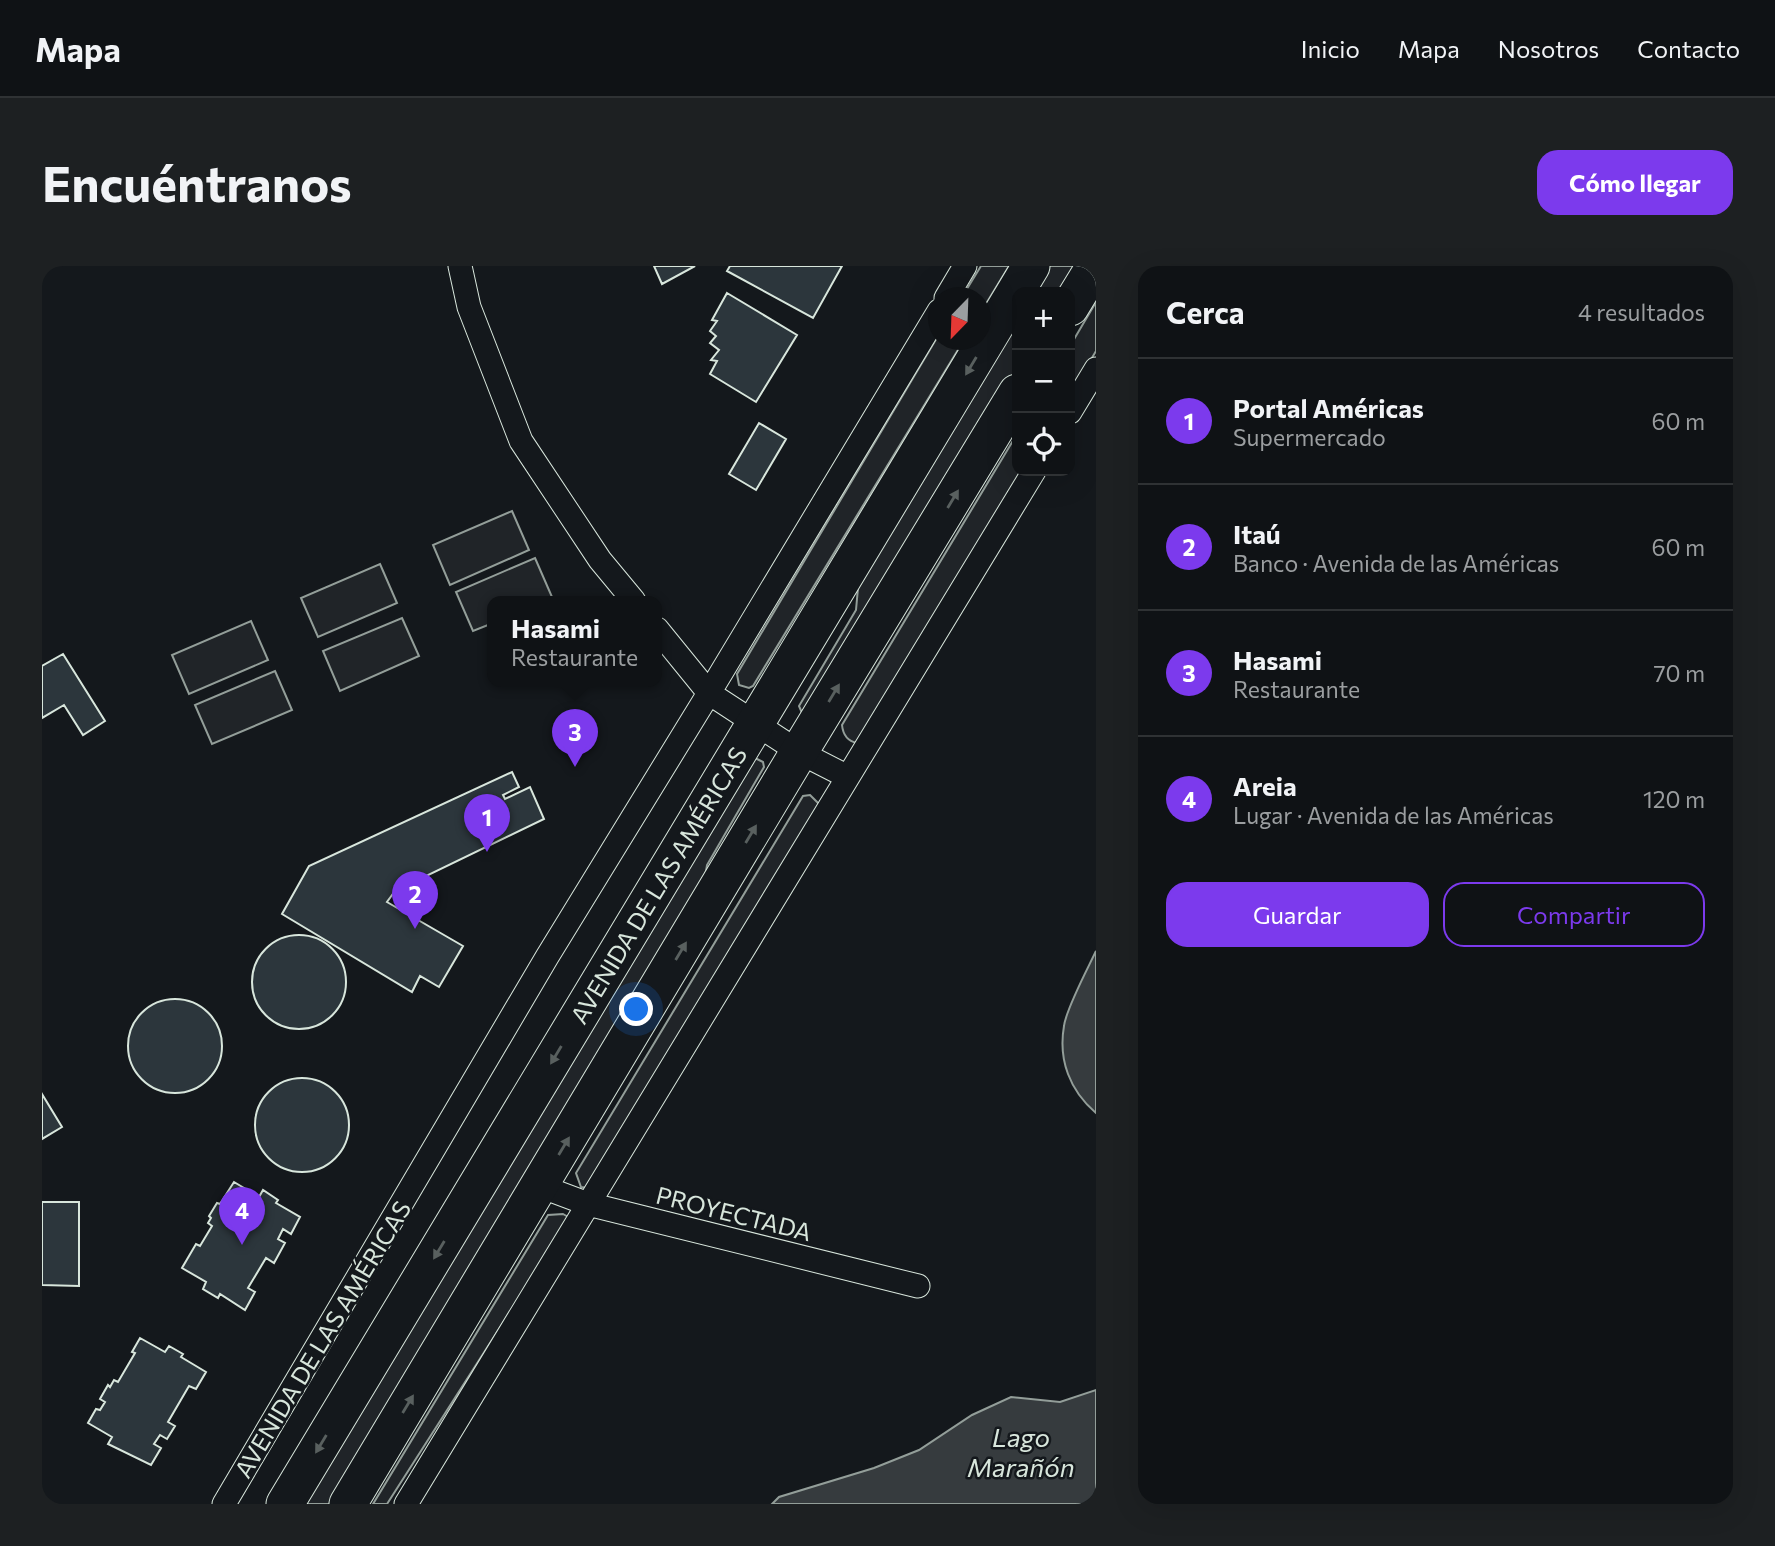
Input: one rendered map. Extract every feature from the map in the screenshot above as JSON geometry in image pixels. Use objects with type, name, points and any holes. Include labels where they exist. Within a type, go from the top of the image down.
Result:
[{"type":"highway","name":"AVENIDA DE LAS AMÉRICAS","points":[[285,1504],[1031,266]]},
{"type":"highway","points":[[1075,299],[1095,266]]},
{"type":"highway","points":[[348,1504],[1012,401]]},
{"type":"street","points":[[460,266],[469,307],[521,441],[600,560],[630,596]]},
{"type":"street","points":[[953,287],[965,266]]},
{"type":"street","name":"AVENIDA DE LAS AMÉRICAS","points":[[224,1504],[547,957],[928,329]]},
{"type":"street","points":[[1075,404],[1096,369]]},
{"type":"street","points":[[407,1504],[1031,476]]},
{"type":"street","points":[[662,635],[709,693],[799,752],[848,777]]},
{"type":"street","name":"PROYECTADA","points":[[540,1185],[588,1203],[918,1286]]},
{"type":"shaded area","points":[[981,266],[1009,266],[991,296],[991,287],[968,287]]},
{"type":"shaded area","points":[[1048,266],[1078,266],[1066,287],[1035,287]]},
{"type":"shaded area","points":[[1096,302],[1096,351],[1075,387],[1075,350],[1075,338]]},
{"type":"shaded area","points":[[1012,325],[1012,377],[809,713],[802,713],[799,706],[856,610],[858,588]]},
{"type":"shaded area","points":[[930,350],[958,350],[753,686],[749,688],[739,685],[737,674]]},
{"type":"shaded area","points":[[1012,442],[1012,476],[1021,476],[857,743],[848,739],[842,725]]},
{"type":"shaded area","points":[[512,511],[529,550],[450,585],[433,545]]},
{"type":"shaded area","points":[[535,558],[552,596],[487,596],[487,625],[473,631],[456,592]]},
{"type":"shaded area","points":[[380,564],[397,603],[318,637],[301,598]]},
{"type":"shaded area","points":[[402,618],[419,656],[340,691],[323,651]]},
{"type":"shaded area","points":[[251,621],[268,660],[189,694],[172,655]]},
{"type":"shaded area","points":[[275,671],[292,710],[212,744],[195,705]]},
{"type":"shaded area","points":[[755,758],[763,762],[764,767],[707,865],[703,889],[329,1504],[300,1504]]},
{"type":"shaded area","points":[[810,795],[820,805],[588,1188],[581,1187],[576,1173],[803,796]]},
{"type":"shaded area","points":[[563,1214],[570,1218],[387,1504],[373,1504],[548,1215]]},
{"type":"water","points":[[1096,951],[1096,1113],[1079,1095],[1068,1074],[1063,1039],[1069,1010]]},
{"type":"water","name":"Lago Marañón","points":[[1096,1390],[1096,1504],[772,1504],[779,1497],[874,1468],[919,1450],[972,1415],[1011,1397],[1060,1402]]},
{"type":"building","points":[[654,266],[695,266],[662,284]]},
{"type":"building","points":[[730,266],[842,266],[813,318],[727,271]]},
{"type":"building","points":[[727,293],[797,335],[756,402],[710,374],[717,361],[711,360],[719,350],[710,343],[716,336],[710,331],[717,321],[712,320]]},
{"type":"building","points":[[759,423],[786,439],[756,490],[729,474]]},
{"type":"building","points":[[63,654],[105,721],[83,735],[64,705],[42,718],[42,666]]},
{"type":"building","points":[[512,772],[519,787],[503,795],[505,799],[530,787],[544,819],[395,891],[387,902],[463,946],[439,987],[420,976],[412,992],[282,914],[309,866]]},
{"type":"building","points":[[299,935],[317,939],[332,949],[342,964],[346,982],[342,1000],[332,1015],[317,1025],[299,1029],[281,1025],[266,1015],[256,1000],[252,982],[256,964],[266,949],[281,939]]},
{"type":"building","points":[[175,999],[193,1003],[208,1013],[218,1028],[222,1046],[218,1064],[208,1079],[193,1089],[175,1093],[157,1089],[142,1079],[132,1064],[128,1046],[132,1028],[142,1013],[157,1003]]},
{"type":"building","points":[[302,1078],[320,1082],[335,1092],[345,1107],[349,1125],[345,1143],[335,1158],[320,1168],[302,1172],[284,1168],[269,1158],[259,1143],[255,1125],[259,1107],[269,1092],[284,1082]]},
{"type":"building","points":[[42,1094],[62,1127],[42,1139]]},
{"type":"building","points":[[234,1182],[259,1197],[263,1190],[278,1200],[276,1203],[300,1217],[291,1234],[283,1229],[278,1239],[285,1243],[274,1263],[266,1258],[248,1288],[255,1292],[245,1310],[220,1294],[218,1298],[203,1289],[206,1282],[182,1268],[196,1244],[200,1246],[212,1226],[208,1223],[211,1218],[209,1216]]},
{"type":"building","points":[[42,1202],[79,1202],[79,1286],[42,1285]]},
{"type":"building","points":[[140,1338],[165,1352],[169,1346],[183,1354],[181,1357],[206,1372],[196,1389],[189,1386],[168,1422],[175,1426],[167,1439],[160,1435],[154,1444],[161,1448],[151,1465],[108,1444],[112,1437],[88,1423],[96,1409],[100,1410],[105,1402],[100,1399],[108,1385],[110,1387],[114,1380],[118,1382],[135,1353],[132,1352]]},
{"type":"place","name":"Hasami","points":[[575,767]]},
{"type":"place","name":"Portal Américas","points":[[487,852]]},
{"type":"place","name":"Itaú","points":[[415,929]]},
{"type":"place","name":"Areia","points":[[242,1245]]}]
